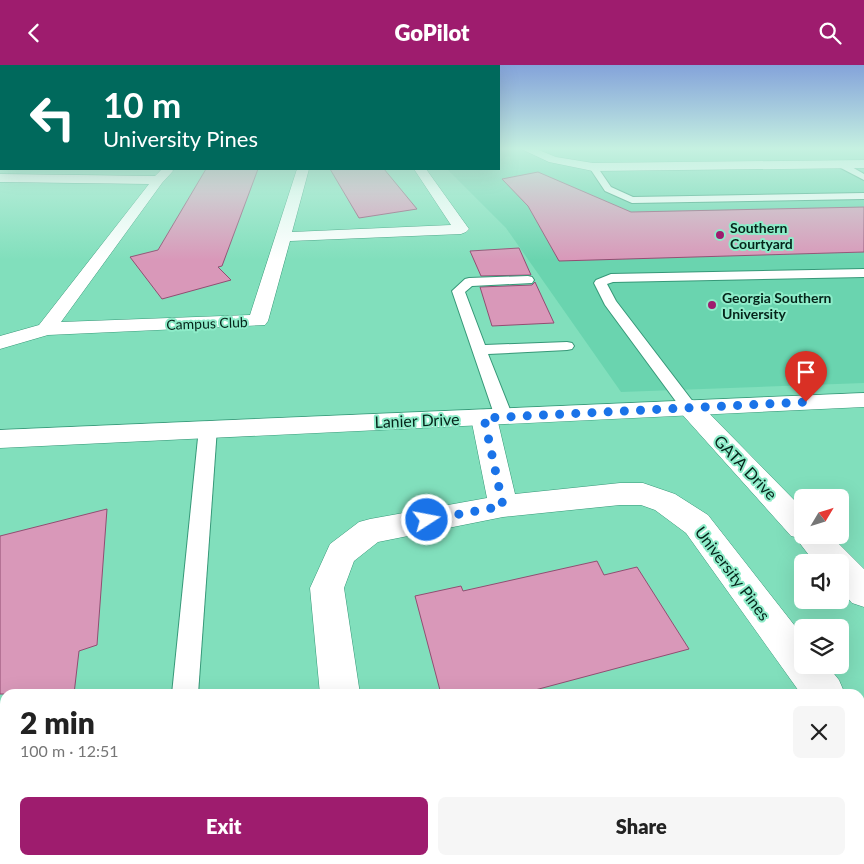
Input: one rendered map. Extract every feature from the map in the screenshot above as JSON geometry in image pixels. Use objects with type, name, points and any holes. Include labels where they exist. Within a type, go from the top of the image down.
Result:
[{"type":"street","points":[[46,329],[156,185]]},
{"type":"street","name":"Campus Club","points":[[0,343],[46,329],[258,321],[298,185]]},
{"type":"street","points":[[282,237],[461,229],[431,185]]},
{"type":"street","name":"Lanier Drive","points":[[0,439],[208,428],[864,400]]},
{"type":"street","name":"GATA Drive","points":[[689,407],[794,519]]},
{"type":"street","points":[[494,417],[503,506]]},
{"type":"street","name":"University Pines","points":[[339,689],[327,588],[341,553],[370,531],[503,506],[644,494],[665,502],[697,524],[794,653]]},
{"type":"street","points":[[818,544],[828,554]]},
{"type":"street","points":[[849,576],[864,592]]},
{"type":"street","name":"University Pines","points":[[810,674],[821,689]]},
{"type":"lane","points":[[605,185],[608,189],[632,200],[864,196]]},
{"type":"lane","points":[[689,407],[610,302],[600,283],[612,278],[864,273]]},
{"type":"lane","points":[[494,417],[479,350],[458,291],[469,282],[528,280]]},
{"type":"lane","points":[[479,350],[567,346]]},
{"type":"lane","points":[[185,689],[208,428]]},
{"type":"shaded area","name":"Georgia Southern University","points":[[463,185],[864,185],[864,383],[621,392],[506,228]]},
{"type":"building","points":[[196,185],[252,185],[222,266],[218,267],[231,280],[162,299],[130,257],[158,250]]},
{"type":"building","points":[[340,185],[397,185],[417,209],[359,218]]},
{"type":"building","points":[[508,185],[569,185],[631,212],[864,207],[864,252],[559,261],[528,206]]},
{"type":"building","points":[[519,248],[531,275],[481,276],[470,251]]},
{"type":"building","points":[[535,282],[554,323],[492,326],[480,287],[532,285]]},
{"type":"building","points":[[107,509],[97,645],[79,651],[75,689],[0,689],[0,536]]},
{"type":"building","points":[[597,561],[604,575],[637,567],[689,649],[539,689],[440,689],[415,596],[461,586],[463,591]]},
{"type":"place","name":"Southern Courtyard","points":[[720,235]]},
{"type":"place","name":"Georgia Southern University","points":[[712,305]]},
{"type":"route","points":[[427,520],[503,506],[484,418],[806,402]]}]
